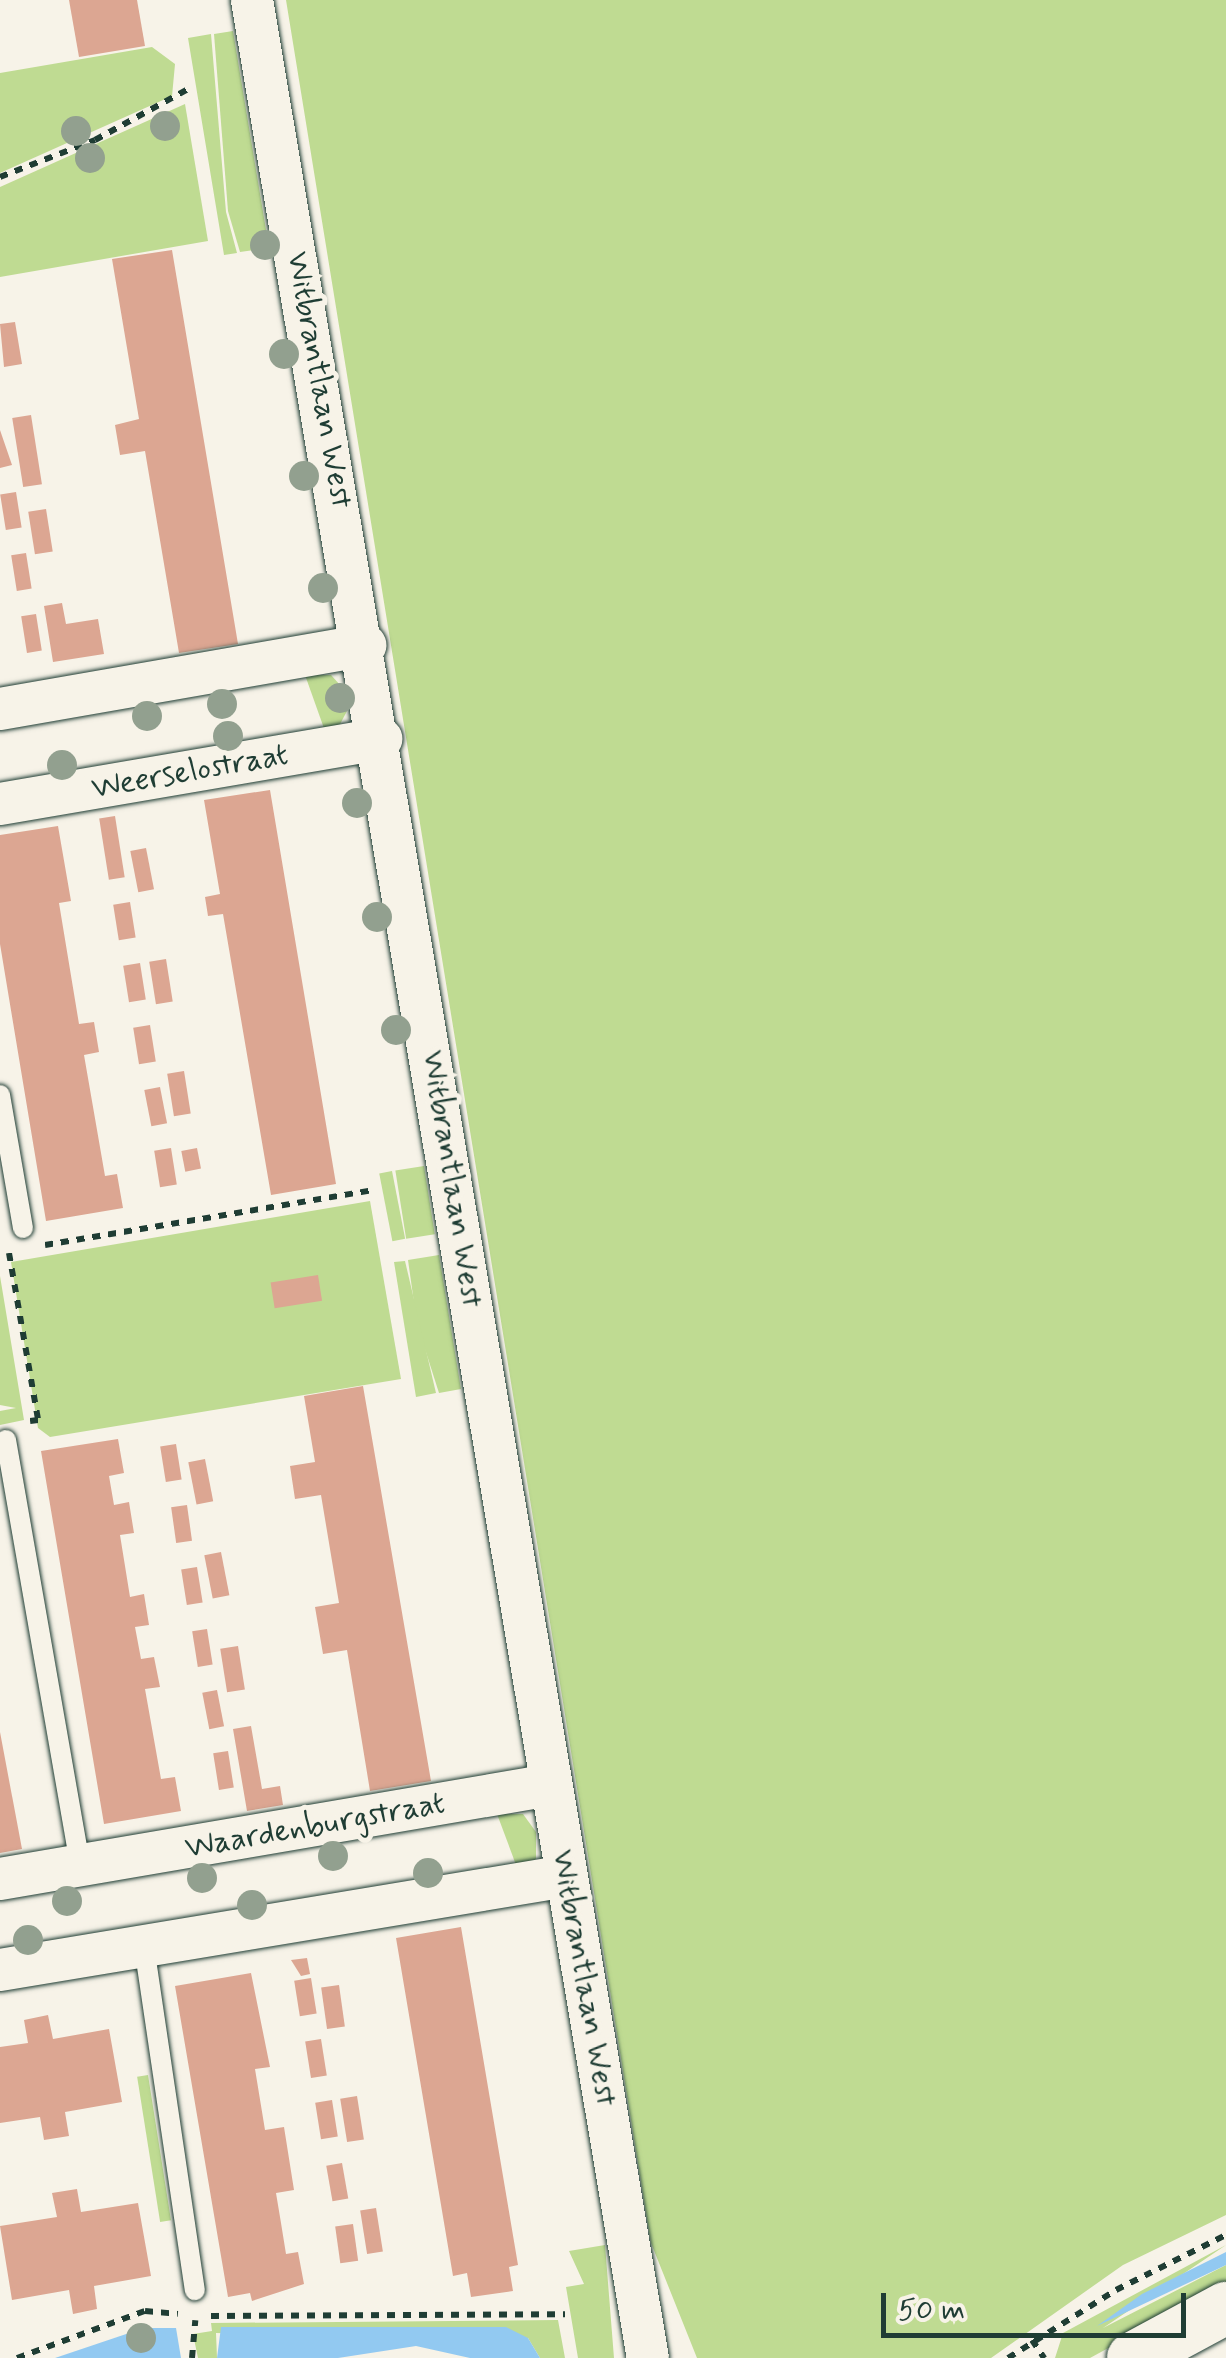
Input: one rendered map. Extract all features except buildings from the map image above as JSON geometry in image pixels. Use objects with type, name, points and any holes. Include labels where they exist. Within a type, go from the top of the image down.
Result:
[{"type":"street","name":"Witbrantlaan West","points":[[252,0],[365,645],[550,1785],[648,2358]]},
{"type":"street","points":[[0,710],[365,645]]},
{"type":"street","name":"Weerselostraat","points":[[0,804],[380,739]]},
{"type":"street","name":"Waardenburgstraat","points":[[0,1879],[550,1785]]},
{"type":"street","points":[[0,1970],[566,1876]]},
{"type":"street","points":[[1133,2358],[1226,2308]]},
{"type":"lane","points":[[0,1095],[24,1228]]},
{"type":"lane","points":[[6,1440],[80,1866]]},
{"type":"lane","points":[[144,1946],[195,2290]]},
{"type":"path","points":[[0,177],[95,140],[190,88]]},
{"type":"path","points":[[21,1423],[38,1420],[4,1252],[374,1190]]},
{"type":"path","points":[[1008,2358],[1032,2340],[1226,2235]]},
{"type":"path","points":[[17,2358],[144,2311],[565,2314]]},
{"type":"path","points":[[1032,2340],[1044,2358]]},
{"type":"green space","points":[[286,0],[1226,0],[1226,2215],[1123,2265],[991,2358],[697,2358],[651,2243]]},
{"type":"green space","points":[[233,31],[269,248],[240,252],[228,211],[214,34]]},
{"type":"green space","points":[[211,34],[226,212],[237,253],[224,255],[188,38]]},
{"type":"green space","points":[[152,47],[175,64],[172,96],[0,173],[0,73]]},
{"type":"green space","points":[[185,104],[208,241],[0,277],[0,187]]},
{"type":"green space","points":[[305,675],[331,675],[341,686],[347,711],[338,728],[326,734]]},
{"type":"green space","points":[[424,1166],[435,1234],[406,1239],[395,1171]]},
{"type":"green space","points":[[392,1171],[405,1239],[392,1241],[379,1173]]},
{"type":"green space","points":[[370,1201],[401,1379],[50,1437],[38,1428],[11,1262]]},
{"type":"green space","points":[[439,1255],[461,1389],[439,1393],[417,1324],[408,1260]]},
{"type":"green space","points":[[405,1261],[436,1393],[416,1397],[394,1262]]},
{"type":"green space","points":[[0,1276],[24,1420],[0,1425],[0,1411],[16,1408],[0,1405]]},
{"type":"green space","points":[[497,1814],[523,1814],[536,1832],[536,1859],[519,1873]]},
{"type":"green space","points":[[148,2075],[171,2220],[160,2222],[137,2077]]},
{"type":"green space","points":[[605,2245],[614,2358],[578,2358],[566,2287],[584,2284],[569,2251]]},
{"type":"green space","points":[[1226,2245],[1103,2328],[1226,2265],[1226,2284],[1090,2358],[1055,2358],[1063,2333]]},
{"type":"green space","points":[[558,2320],[565,2358],[540,2358],[528,2338],[216,2333],[217,2358],[198,2358],[193,2334],[212,2331],[211,2323]]},
{"type":"water","points":[[1226,2252],[1226,2265],[1097,2326],[1142,2294]]},
{"type":"water","points":[[221,2327],[506,2327],[528,2338],[540,2358],[470,2358],[416,2346],[338,2358],[217,2358]]},
{"type":"water","points":[[144,2328],[176,2328],[181,2358],[55,2358]]}]
